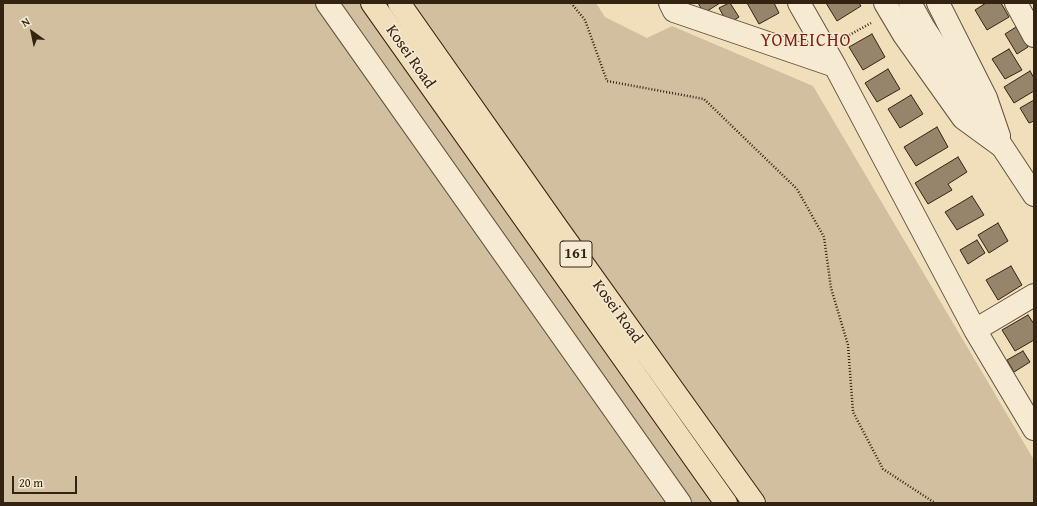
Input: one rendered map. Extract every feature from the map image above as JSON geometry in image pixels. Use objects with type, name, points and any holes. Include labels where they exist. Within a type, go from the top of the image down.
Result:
[{"type":"highway","name":"Kosei Road","points":[[372,3],[726,503]]},
{"type":"highway","name":"Kosei Road","points":[[399,3],[754,503]]},
{"type":"street","points":[[327,3],[680,503]]},
{"type":"street","points":[[670,3],[674,11],[830,58]]},
{"type":"street","points":[[799,3],[830,58],[975,330],[1034,429]]},
{"type":"street","points":[[938,3],[986,98],[1003,147]]},
{"type":"street","points":[[1016,3],[1034,36]]},
{"type":"street","points":[[895,6],[924,28],[1034,195]]},
{"type":"street","points":[[975,330],[1034,295]]},
{"type":"path","points":[[571,3],[585,20],[607,81],[704,99],[797,189],[824,237],[830,288],[848,345],[853,412],[883,469],[935,503]]},
{"type":"path","points":[[830,58],[895,6]]},
{"type":"shaded area","points":[[3,3],[596,3],[605,17],[647,38],[672,26],[813,86],[1034,460],[1034,503],[3,503]]},
{"type":"building","points":[[698,3],[720,3],[704,13]]},
{"type":"building","points":[[729,3],[739,17],[728,24],[719,8]]},
{"type":"building","points":[[747,3],[774,3],[779,13],[759,24]]},
{"type":"building","points":[[826,3],[859,3],[861,6],[837,21]]},
{"type":"building","points":[[986,3],[1001,3],[1009,17],[987,30],[975,10]]},
{"type":"building","points":[[1016,27],[1028,47],[1017,54],[1005,34]]},
{"type":"building","points":[[872,34],[885,57],[863,70],[849,47]]},
{"type":"building","points":[[1009,49],[1022,70],[1005,79],[992,59]]},
{"type":"building","points":[[888,69],[900,89],[877,102],[865,83]]},
{"type":"building","points":[[1030,71],[1034,78],[1034,91],[1014,103],[1004,87]]},
{"type":"building","points":[[911,95],[923,114],[900,128],[888,109]]},
{"type":"building","points":[[1034,100],[1034,121],[1029,123],[1020,108]]},
{"type":"building","points":[[937,127],[948,147],[916,166],[904,147]]},
{"type":"building","points":[[958,157],[967,172],[948,184],[952,190],[928,204],[915,183]]},
{"type":"building","points":[[972,196],[984,215],[957,230],[945,212]]},
{"type":"building","points":[[998,223],[1008,241],[989,253],[978,235]]},
{"type":"building","points":[[977,240],[985,253],[968,264],[960,250]]},
{"type":"building","points":[[1011,266],[1022,285],[998,300],[986,280]]},
{"type":"building","points":[[1028,315],[1034,324],[1034,340],[1015,351],[1002,330]]},
{"type":"building","points":[[1023,351],[1030,362],[1014,372],[1007,360]]},
{"type":"district","name":"YOMEICHO","points":[[806,41]]}]
